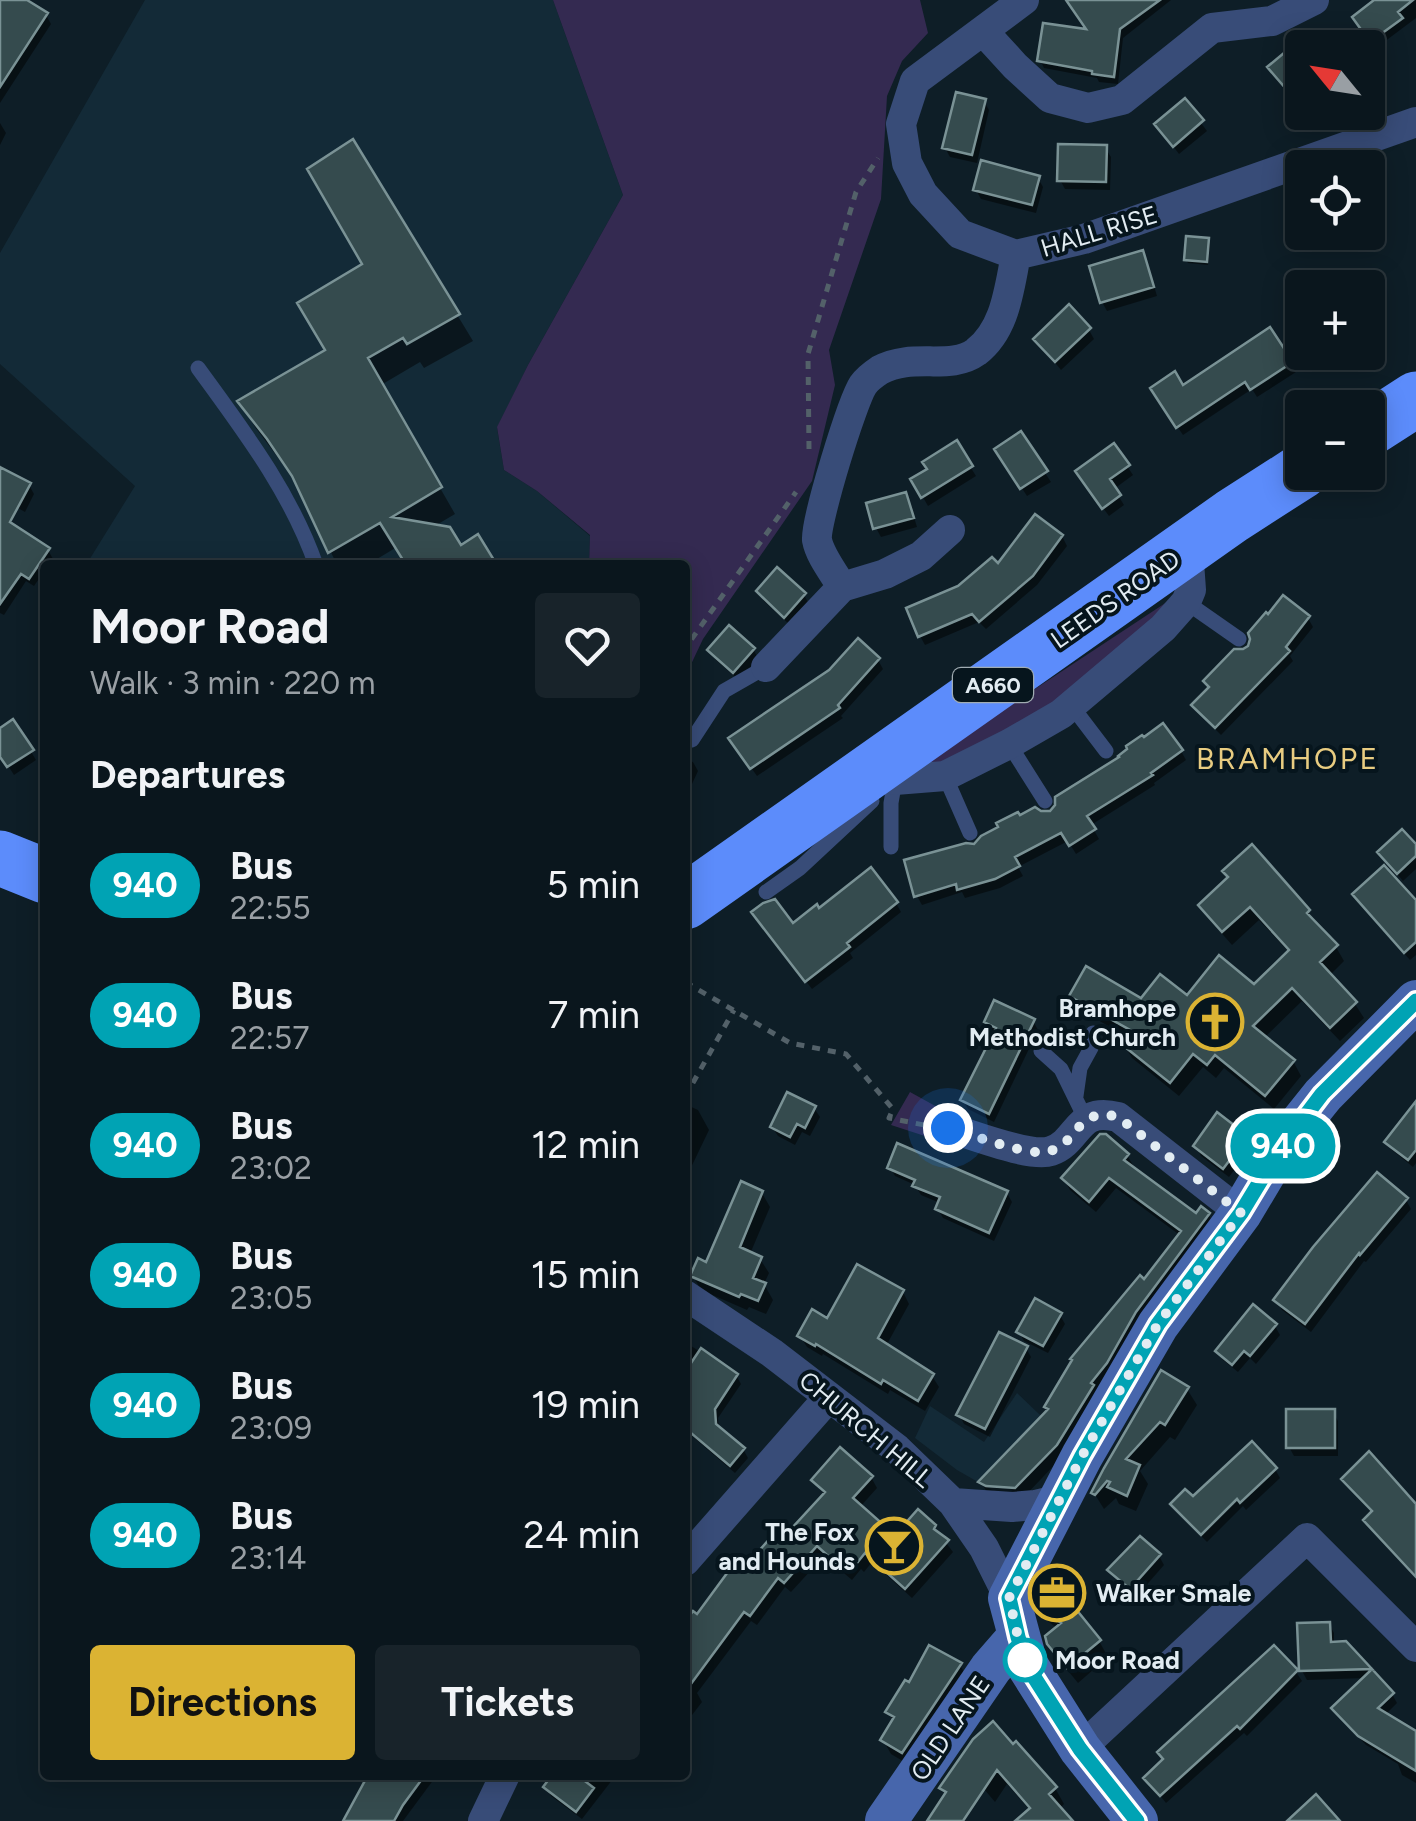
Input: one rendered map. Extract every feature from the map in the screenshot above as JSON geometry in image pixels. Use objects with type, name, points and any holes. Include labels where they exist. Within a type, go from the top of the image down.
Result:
[{"type":"highway","points":[[1385,419],[1416,399]]},
{"type":"highway","name":"LEEDS ROAD","points":[[690,899],[885,776],[1188,548],[1285,483]]},
{"type":"highway","points":[[0,858],[40,874]]},
{"type":"street","points":[[901,124],[915,81],[1024,0]]},
{"type":"street","points":[[983,31],[1050,98],[1088,108],[1122,100],[1212,28],[1272,20],[1314,0]]},
{"type":"street","name":"HALL RISE","points":[[901,124],[907,163],[923,194],[960,234],[1016,254],[1084,239],[1416,122]]},
{"type":"street","points":[[842,588],[817,539],[832,476],[864,382],[897,362],[958,362],[978,351],[996,329],[1006,308],[1016,254]]},
{"type":"street","points":[[766,667],[842,588],[885,574],[921,556],[950,530]]},
{"type":"street","points":[[885,776],[946,776],[1061,714],[1163,628],[1186,602],[1191,590],[1188,548]]},
{"type":"street","name":"OLD LANE","points":[[886,1821],[990,1668],[1060,1498],[1158,1324],[1241,1213],[1278,1152],[1322,1094],[1416,1001]]},
{"type":"street","points":[[948,1128],[1029,1152],[1048,1153],[1062,1146],[1081,1108],[1118,1117],[1241,1213]]},
{"type":"street","name":"CHURCH HILL","points":[[690,1298],[772,1353],[897,1449],[953,1503],[984,1548],[1013,1618]]},
{"type":"street","points":[[690,1555],[828,1397]]},
{"type":"street","points":[[953,1503],[1012,1508],[1060,1498]]},
{"type":"street","points":[[1080,1749],[1307,1538],[1416,1647]]},
{"type":"street","points":[[1013,1618],[1027,1666],[1080,1749],[1137,1821]]},
{"type":"street","points":[[483,1821],[504,1780]]},
{"type":"lane","points":[[198,368],[266,464],[300,524],[314,560]]},
{"type":"lane","points":[[1186,602],[1239,639]]},
{"type":"lane","points":[[692,740],[724,692],[766,667]]},
{"type":"lane","points":[[1071,705],[1106,751]]},
{"type":"lane","points":[[1009,744],[1045,800]]},
{"type":"lane","points":[[885,776],[892,803],[891,848]]},
{"type":"lane","points":[[766,892],[812,857],[880,793],[885,776]]},
{"type":"lane","points":[[946,776],[970,833]]},
{"type":"lane","points":[[1081,1108],[1080,1068],[1091,1048],[1093,1033]]},
{"type":"lane","points":[[1041,1051],[1062,1069],[1081,1108]]},
{"type":"path","points":[[809,456],[808,354],[856,192],[901,124]]},
{"type":"path","points":[[690,642],[801,486]]},
{"type":"path","points":[[690,985],[790,1043],[846,1054],[893,1109],[889,1118],[896,1120]]},
{"type":"path","points":[[690,1088],[734,1010]]},
{"type":"shaded area","points":[[145,0],[553,0],[623,195],[497,428],[504,470],[537,491],[590,536],[589,560],[89,560],[135,486],[0,364],[0,253]]},
{"type":"shaded area","points":[[553,0],[920,0],[928,33],[902,61],[887,96],[881,199],[829,350],[835,385],[812,481],[703,639],[690,666],[690,560],[589,560],[590,535],[537,491],[504,470],[497,427],[623,195]]},
{"type":"shaded area","points":[[1173,598],[1171,606],[1058,700],[965,753],[935,765],[927,760]]},
{"type":"shaded area","points":[[910,1092],[948,1113],[934,1139],[891,1125]]},
{"type":"shaded area","points":[[1017,1393],[1062,1436],[1008,1495],[999,1494],[957,1470],[915,1438],[930,1406],[984,1442]]},
{"type":"building","points":[[0,0],[27,0],[48,13],[0,87]]},
{"type":"building","points":[[1066,0],[1160,0],[1120,29],[1114,77],[1037,61],[1043,23],[1086,29]]},
{"type":"building","points":[[1374,0],[1413,0],[1398,12],[1403,18],[1385,31],[1361,30],[1352,17]]},
{"type":"building","points":[[1285,52],[1285,88],[1267,67]]},
{"type":"building","points":[[956,92],[986,99],[972,155],[942,148]]},
{"type":"building","points":[[1185,98],[1204,120],[1173,147],[1154,124]]},
{"type":"building","points":[[353,139],[460,314],[407,344],[403,338],[368,358],[442,487],[392,517],[450,527],[461,545],[478,534],[494,560],[403,560],[380,523],[328,553],[292,476],[237,401],[325,350],[297,303],[362,264],[307,169]]},
{"type":"building","points":[[1058,144],[1107,145],[1106,182],[1057,181]]},
{"type":"building","points":[[981,160],[1040,176],[1032,205],[973,190]]},
{"type":"building","points":[[1186,236],[1209,238],[1207,262],[1184,260]]},
{"type":"building","points":[[1143,250],[1154,287],[1100,303],[1089,266]]},
{"type":"building","points":[[1069,304],[1091,328],[1055,362],[1033,339]]},
{"type":"building","points":[[1270,327],[1285,350],[1285,367],[1250,390],[1245,382],[1176,428],[1150,388],[1175,371],[1183,385]]},
{"type":"building","points":[[1021,431],[1048,471],[1020,489],[994,449]]},
{"type":"building","points":[[957,440],[973,466],[921,498],[910,479],[927,469],[922,462]]},
{"type":"building","points":[[1114,443],[1130,465],[1110,479],[1121,495],[1102,509],[1075,471]]},
{"type":"building","points":[[0,467],[31,483],[10,522],[50,548],[29,579],[21,574],[0,604]]},
{"type":"building","points":[[906,492],[914,518],[873,529],[866,503]]},
{"type":"building","points":[[1035,514],[1063,535],[1033,576],[979,622],[972,614],[918,637],[906,608],[958,586],[992,557],[998,563]]},
{"type":"building","points":[[777,567],[806,593],[784,618],[756,591]]},
{"type":"building","points":[[1283,595],[1310,616],[1286,647],[1290,651],[1215,728],[1191,705],[1209,687],[1203,681],[1234,649],[1248,646],[1248,633]]},
{"type":"building","points":[[729,625],[755,648],[733,673],[707,650]]},
{"type":"building","points":[[858,638],[880,658],[838,705],[840,708],[750,769],[728,738],[829,670]]},
{"type":"building","points":[[13,719],[34,750],[7,767],[0,757],[0,728]]},
{"type":"building","points":[[1163,723],[1183,750],[1153,775],[1087,816],[1096,829],[1069,846],[1061,833],[1015,857],[1020,866],[995,879],[957,890],[956,884],[914,897],[904,860],[974,844],[998,827],[996,823],[1018,812],[1020,815],[1035,807],[1050,811],[1055,797],[1119,757],[1126,746]]},
{"type":"building","points":[[1402,829],[1416,844],[1416,856],[1397,874],[1377,852]]},
{"type":"building","points":[[1252,844],[1338,945],[1320,962],[1357,1002],[1330,1028],[1292,988],[1253,1026],[1295,1060],[1265,1096],[1215,1055],[1207,1065],[1193,1054],[1170,1083],[1120,1043],[1130,1030],[1069,996],[1086,966],[1141,998],[1160,974],[1187,995],[1219,955],[1254,984],[1289,950],[1250,907],[1222,932],[1198,905],[1228,877],[1222,871]]},
{"type":"building","points":[[1384,865],[1416,900],[1416,942],[1404,953],[1352,894]]},
{"type":"building","points":[[871,867],[898,902],[805,982],[751,912],[775,899],[793,923]]},
{"type":"building","points":[[994,1000],[1035,1019],[989,1114],[960,1100],[996,1028],[984,1022]]},
{"type":"building","points":[[787,1092],[816,1106],[805,1128],[797,1124],[790,1137],[770,1127]]},
{"type":"building","points":[[1416,1101],[1416,1150],[1408,1160],[1384,1142]]},
{"type":"building","points":[[1217,1112],[1248,1136],[1223,1169],[1193,1146]]},
{"type":"building","points":[[1100,1134],[1106,1134],[1129,1154],[1124,1160],[1196,1213],[1201,1206],[1210,1213],[1136,1312],[1057,1445],[1015,1488],[986,1486],[978,1482],[1048,1409],[1044,1407],[1070,1359],[1140,1275],[1144,1279],[1181,1231],[1109,1178],[1089,1202],[1061,1178]]},
{"type":"building","points":[[897,1143],[1008,1191],[989,1233],[935,1209],[940,1197],[912,1186],[915,1180],[887,1168]]},
{"type":"building","points":[[1377,1172],[1408,1198],[1359,1253],[1305,1324],[1273,1300]]},
{"type":"building","points":[[741,1181],[763,1191],[740,1247],[762,1257],[753,1278],[766,1283],[758,1301],[690,1276],[698,1258],[706,1262]]},
{"type":"building","points":[[857,1264],[904,1290],[878,1338],[934,1374],[918,1401],[797,1336],[812,1309],[827,1318]]},
{"type":"building","points":[[1035,1298],[1062,1313],[1043,1346],[1016,1332]]},
{"type":"building","points":[[1253,1304],[1277,1324],[1250,1356],[1244,1351],[1232,1365],[1215,1351]]},
{"type":"building","points":[[999,1332],[1028,1346],[985,1429],[956,1415]]},
{"type":"building","points":[[701,1348],[738,1374],[715,1409],[716,1424],[745,1448],[730,1466],[690,1432],[690,1364]]},
{"type":"building","points":[[1161,1370],[1189,1387],[1165,1425],[1160,1422],[1126,1459],[1140,1465],[1127,1496],[1107,1487],[1107,1481],[1095,1495],[1091,1493],[1104,1468]]},
{"type":"building","points":[[1286,1409],[1335,1409],[1335,1448],[1286,1448]]},
{"type":"building","points":[[1252,1441],[1277,1468],[1240,1503],[1237,1499],[1201,1535],[1170,1504],[1185,1489],[1193,1496]]},
{"type":"building","points":[[840,1447],[873,1476],[853,1498],[895,1535],[918,1509],[949,1540],[905,1589],[865,1553],[845,1571],[817,1546],[784,1583],[778,1578],[750,1616],[744,1612],[690,1685],[690,1615],[693,1611],[697,1614],[733,1565],[741,1571],[773,1535],[780,1541],[825,1492],[811,1480]]},
{"type":"building","points":[[1369,1451],[1416,1504],[1416,1577],[1363,1520],[1372,1511],[1341,1479]]},
{"type":"building","points":[[1140,1536],[1161,1554],[1130,1589],[1107,1570]]},
{"type":"building","points":[[1061,1568],[1079,1582],[1067,1598],[1101,1640],[1067,1668],[1045,1636],[1061,1623],[1036,1602]]},
{"type":"building","points":[[1330,1622],[1331,1642],[1346,1641],[1372,1669],[1299,1671],[1297,1623]]},
{"type":"building","points":[[929,1645],[962,1663],[902,1753],[880,1740],[894,1717],[885,1712],[905,1680],[909,1682]]},
{"type":"building","points":[[1274,1645],[1298,1670],[1240,1729],[1237,1726],[1160,1796],[1143,1778],[1163,1759],[1157,1752]]},
{"type":"building","points":[[1372,1669],[1394,1693],[1378,1708],[1416,1731],[1416,1771],[1358,1736],[1331,1708]]},
{"type":"building","points":[[993,1721],[1057,1787],[1049,1794],[1073,1821],[1015,1821],[1030,1808],[997,1770],[963,1821],[927,1821],[946,1792],[939,1788],[973,1739]]},
{"type":"building","points":[[365,1780],[421,1780],[394,1821],[343,1821]]},
{"type":"building","points":[[548,1780],[584,1780],[594,1788],[576,1812],[543,1787]]},
{"type":"building","points":[[1316,1794],[1340,1821],[1287,1821]]},
{"type":"bus line","name":"940","points":[[1137,1821],[1080,1749],[1027,1666],[1009,1598],[1082,1456],[1158,1324],[1241,1213],[1278,1152],[1322,1094],[1416,1001]]},
{"type":"place","name":"Bramhope Methodist Church","points":[[1215,1022]]},
{"type":"place","name":"The Fox and Hounds","points":[[894,1546]]},
{"type":"place","name":"Walker Smale","points":[[1057,1593]]},
{"type":"place","name":"Moor Road","points":[[1025,1660]]},
{"type":"district","name":"BRAMHOPE","points":[[1288,759]]},
{"type":"route","points":[[948,1128],[1029,1152],[1048,1153],[1062,1146],[1091,1117],[1103,1113],[1118,1117],[1241,1213],[1158,1324],[1082,1456],[1009,1598],[1027,1666],[1025,1660]]}]
